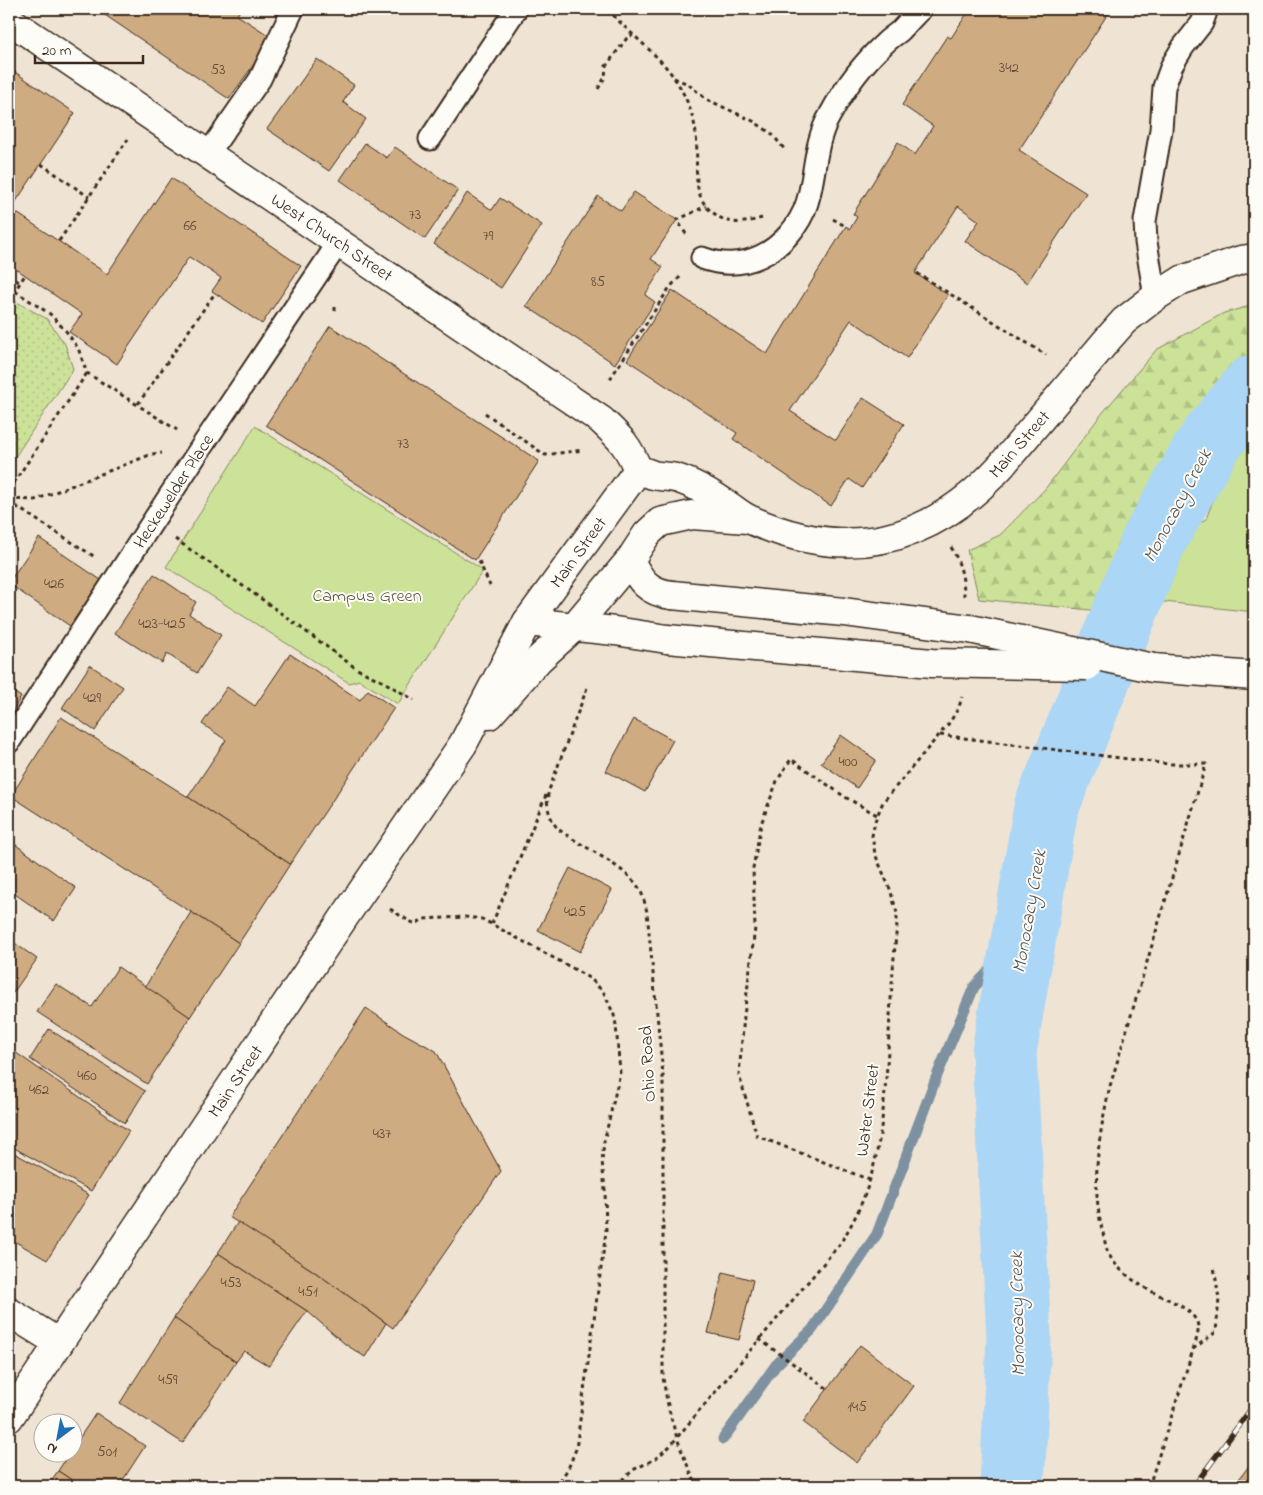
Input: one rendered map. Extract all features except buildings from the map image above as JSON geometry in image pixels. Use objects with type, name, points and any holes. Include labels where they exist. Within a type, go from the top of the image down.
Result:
[{"type":"main road","name":"West Church Street","points":[[9,20],[601,420],[622,439],[632,454],[638,470]]},
{"type":"main road","name":"Main Street","points":[[9,1418],[345,916],[463,744],[528,622],[638,470],[653,475],[679,479],[710,492],[748,519],[818,541],[851,543],[884,539],[898,535],[938,519],[965,501],[991,477],[1108,338],[1124,321],[1155,296],[1182,280],[1241,260],[1254,258]]},
{"type":"main road","name":"Main Street","points":[[463,744],[539,659],[574,627],[630,560],[647,534],[660,522],[692,515],[748,519]]},
{"type":"main road","points":[[630,560],[636,573],[644,583],[658,593],[844,612],[970,629],[1153,668]]},
{"type":"main road","points":[[528,622],[667,639],[932,663],[1153,668],[1254,676]]},
{"type":"main road","points":[[9,1312],[59,1343]]},
{"type":"lane","points":[[208,154],[260,79],[293,9]]},
{"type":"lane","points":[[430,139],[516,9]]},
{"type":"lane","points":[[702,258],[723,263],[743,262],[778,246],[800,218],[807,202],[818,145],[823,128],[830,115],[860,70],[921,9]]},
{"type":"lane","points":[[1155,296],[1144,221],[1162,130],[1164,87],[1172,65],[1182,47],[1202,23],[1207,9]]},
{"type":"lane","name":"Heckewelder Place","points":[[9,742],[202,446],[339,242]]},
{"type":"path","points":[[608,9],[667,68],[682,91],[691,112],[696,135],[697,176],[700,192],[706,206],[719,217],[732,223],[744,222],[769,215]]},
{"type":"path","points":[[598,89],[605,77],[606,66],[628,38],[634,35]]},
{"type":"path","points":[[674,78],[688,84],[706,99],[753,121],[771,133],[788,154]]},
{"type":"path","points":[[59,241],[131,134]]},
{"type":"path","points":[[41,164],[89,197]]},
{"type":"path","points":[[677,220],[706,206]]},
{"type":"path","points":[[610,379],[670,287],[702,258]]},
{"type":"path","points":[[917,273],[1046,355]]},
{"type":"path","points":[[9,275],[20,283]]},
{"type":"path","points":[[9,300],[25,275]]},
{"type":"path","points":[[15,291],[50,314],[66,331],[78,348],[87,374],[138,404],[202,446]]},
{"type":"path","points":[[138,404],[215,293]]},
{"type":"path","points":[[9,490],[87,374]]},
{"type":"path","points":[[485,413],[546,456],[583,450]]},
{"type":"path","points":[[9,500],[35,500],[152,454],[202,446]]},
{"type":"path","points":[[9,500],[119,572]]},
{"type":"path","points":[[180,542],[357,669],[414,700]]},
{"type":"path","points":[[479,561],[490,586]]},
{"type":"path","name":"Ohio Road","points":[[588,688],[548,790],[548,806],[551,821],[563,833],[628,876],[640,888],[647,912],[663,1075],[663,1377],[669,1411],[677,1437],[697,1486]]},
{"type":"path","points":[[870,1180],[757,1136],[739,1075],[755,928],[753,868],[761,824],[777,781],[791,759],[845,797],[877,815],[887,798],[940,735],[955,714],[962,691]]},
{"type":"path","points":[[940,735],[1168,764],[1206,764],[1110,1086],[1101,1124],[1096,1169],[1099,1219],[1110,1257],[1142,1286],[1181,1306],[1195,1319],[1198,1328],[1193,1350],[1149,1486]]},
{"type":"path","points":[[492,924],[548,790]]},
{"type":"path","name":"Water Street","points":[[616,1486],[633,1470],[660,1456],[677,1437],[839,1245],[860,1209],[879,1146],[883,1122],[897,925],[897,913],[890,889],[875,854],[872,836],[877,815]]},
{"type":"path","points":[[399,915],[416,924],[423,919],[465,917],[482,919],[585,974],[604,993],[612,1007],[620,1064],[619,1081],[608,1124],[602,1161],[606,1220],[604,1255],[576,1449],[568,1468],[556,1486]]},
{"type":"path","points":[[1193,1350],[1216,1332],[1219,1299],[1214,1267]]},
{"type":"path","points":[[759,1339],[828,1389]]},
{"type":"green space","points":[[15,301],[47,319],[65,344],[73,369],[9,466],[9,310]]},
{"type":"green space","points":[[1254,305],[1254,355],[1211,402],[1143,508],[1111,612],[979,599],[967,550],[1000,535],[1045,489],[1100,416],[1156,350],[1224,313]]},
{"type":"green space","points":[[1254,421],[1254,612],[1155,601],[1184,533],[1206,519],[1231,453]]},
{"type":"green space","name":"Campus Green","points":[[255,426],[483,570],[398,704],[359,680],[349,683],[166,567]]},
{"type":"waterway","name":"Monocacy Creek","points":[[1012,1486],[1019,1337],[1004,1052],[1046,808],[1154,540],[1209,443],[1254,387]]},
{"type":"waterway","points":[[723,1439],[776,1365],[812,1330],[877,1234],[936,1078],[974,987],[1025,933]]},
{"type":"railway","points":[[1194,1486],[1254,1405]]}]
